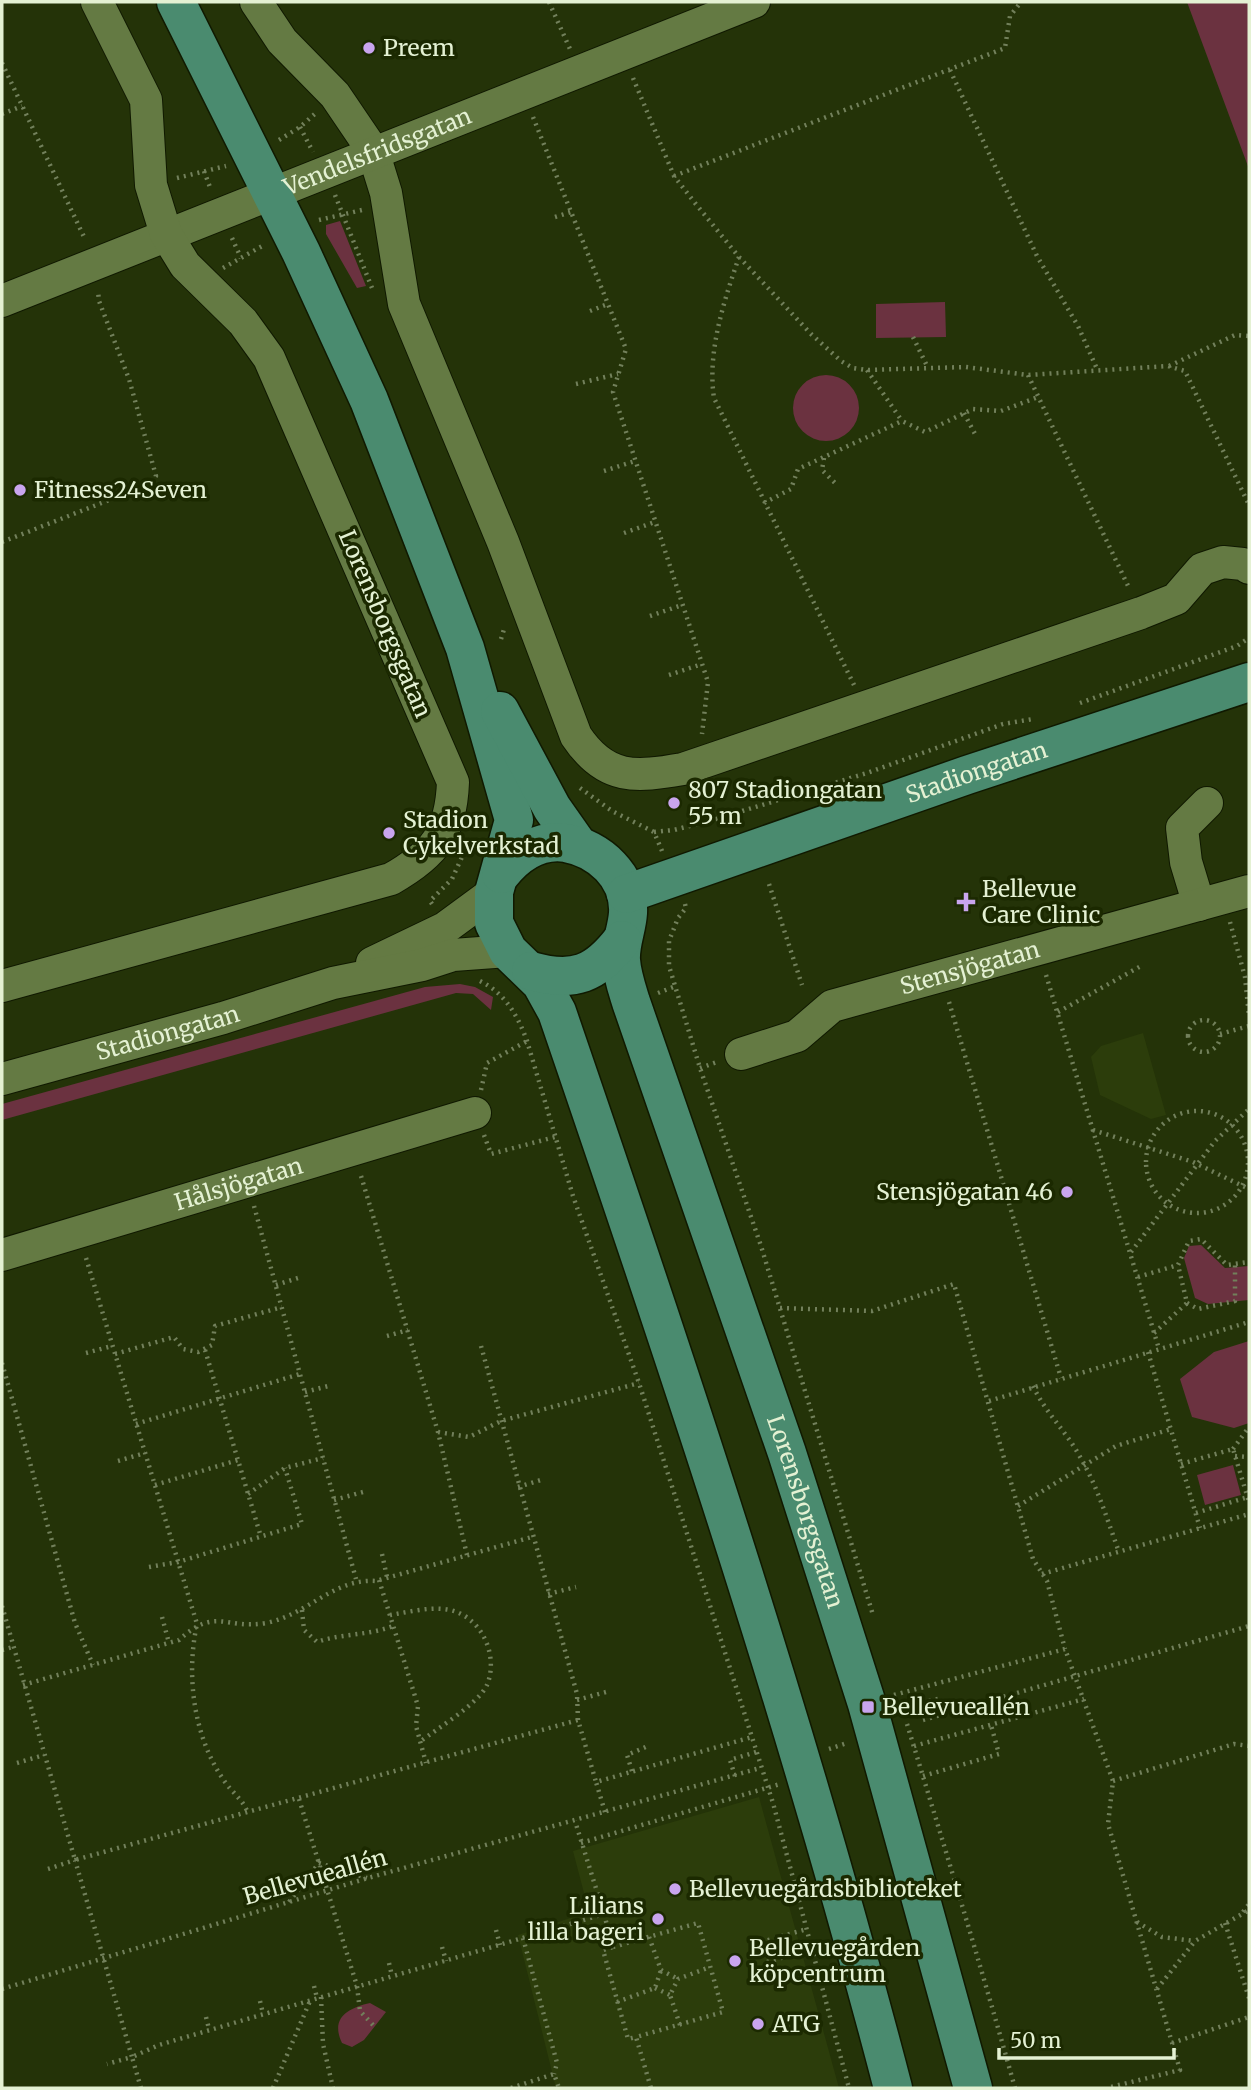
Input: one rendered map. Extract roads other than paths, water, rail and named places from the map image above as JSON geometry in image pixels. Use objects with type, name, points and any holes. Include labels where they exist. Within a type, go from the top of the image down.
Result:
[{"type":"main road","points":[[176,2],[271,192],[369,400],[465,648],[514,820],[498,883],[494,923],[557,1012],[674,1354],[815,1800],[893,2088]]},
{"type":"main road","points":[[465,648],[552,808],[578,845],[614,870],[626,894]]},
{"type":"main road","name":"Stadiongatan","points":[[626,894],[957,778],[1249,682]]},
{"type":"main road","points":[[498,883],[512,860],[543,844],[578,845]]},
{"type":"main road","name":"Lorensborgsgatan","points":[[626,894],[628,912],[621,958],[631,1002],[788,1453],[890,1698],[973,2088]]},
{"type":"main road","points":[[520,961],[569,977],[590,971],[607,960],[622,940]]},
{"type":"street","name":"Lorensborgsgatan","points":[[2,986],[391,878],[416,865],[435,848],[452,802],[453,782],[269,358],[243,322],[185,265],[166,234],[151,186],[146,100],[97,2]]},
{"type":"street","points":[[256,2],[282,41],[335,95],[356,121],[373,151],[386,193],[404,304],[503,542],[576,736],[593,756],[618,772],[633,776],[654,774],[699,764],[1141,613],[1176,599],[1202,569],[1223,562],[1244,564],[1249,568]]},
{"type":"street","name":"Vendelsfridsgatan","points":[[2,301],[373,151],[754,2]]},
{"type":"street","points":[[1207,803],[1182,828],[1186,862],[1224,898]]},
{"type":"street","name":"Stadiongatan","points":[[332,983],[445,928],[498,883]]},
{"type":"street","name":"Stensjögatan","points":[[741,1054],[797,1036],[832,1006],[1224,898]]},
{"type":"street","name":"Stadiongatan","points":[[2,1079],[223,1018],[332,983],[422,965],[453,955],[520,961]]},
{"type":"street","name":"Hålsjögatan","points":[[2,1255],[475,1113]]},
{"type":"place","name":"Preem","points":[[369,48]]},
{"type":"place","name":"Fitness24Seven","points":[[20,490]]},
{"type":"place","name":"807 Stadiongatan 55 m","points":[[674,803]]},
{"type":"place","name":"Stadion Cykelverkstad","points":[[389,833]]},
{"type":"place","name":"Bellevue Care Clinic","points":[[966,902]]},
{"type":"place","name":"Stensjögatan 46","points":[[1067,1192]]},
{"type":"place","name":"Bellevueallén","points":[[868,1707]]},
{"type":"place","name":"Bellevuegårdsbiblioteket","points":[[675,1889]]},
{"type":"place","name":"Lilians lilla bageri","points":[[658,1919]]},
{"type":"place","name":"Bellevuegården köpcentrum","points":[[735,1961]]},
{"type":"place","name":"ATG","points":[[758,2024]]}]
